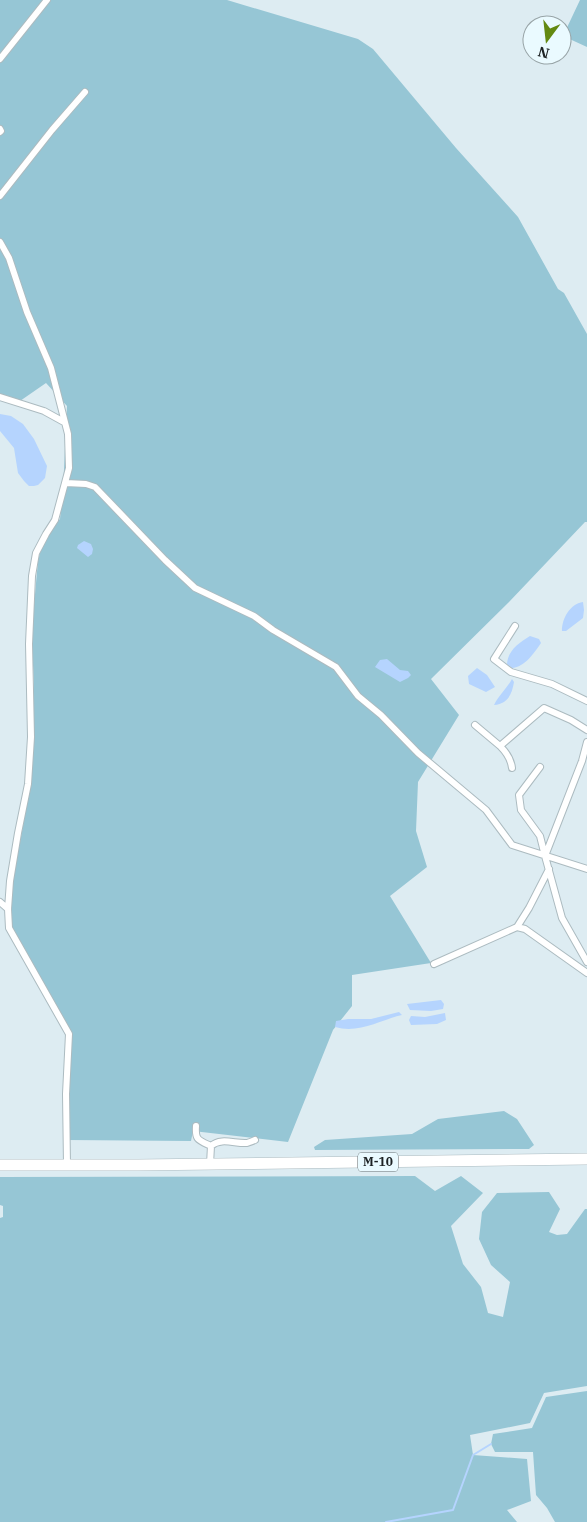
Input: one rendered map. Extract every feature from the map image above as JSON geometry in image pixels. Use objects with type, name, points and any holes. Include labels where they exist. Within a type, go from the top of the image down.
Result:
[{"type":"highway","name":"М-10","points":[[0,1165],[587,1159]]},
{"type":"street","points":[[0,59],[47,0]]},
{"type":"street","points":[[0,196],[52,130],[85,92]]},
{"type":"street","points":[[0,242],[10,258],[27,312],[51,368],[68,434],[69,468],[66,483],[55,520],[36,553],[32,576],[29,644],[31,737],[28,784],[10,881],[8,909],[9,928],[70,1034],[66,1094],[66,1164]]},
{"type":"street","points":[[0,397],[44,411],[64,422]]},
{"type":"street","points":[[66,483],[86,484],[96,487],[165,560],[195,588],[254,616],[273,630],[336,667],[358,696],[381,715],[418,753],[486,810],[512,845],[587,869]]},
{"type":"street","points":[[515,626],[494,659],[511,672],[552,684],[587,701]]},
{"type":"street","points":[[500,746],[544,708],[571,720],[587,730]]},
{"type":"street","points":[[476,725],[507,752],[512,768]]},
{"type":"street","points":[[546,856],[582,761],[587,742]]},
{"type":"street","points":[[540,767],[518,795],[521,810],[540,836],[562,918],[587,962]]},
{"type":"street","points":[[434,964],[516,927],[529,908],[549,869]]},
{"type":"street","points":[[0,902],[8,909]]},
{"type":"street","points":[[516,927],[525,929],[587,973]]},
{"type":"street","points":[[196,1126],[196,1136],[199,1141],[211,1146]]},
{"type":"street","points":[[210,1164],[211,1146],[216,1142],[233,1141],[246,1143],[256,1140]]},
{"type":"shaded area","points":[[0,0],[227,0],[358,39],[373,49],[456,148],[518,217],[558,289],[564,293],[587,334],[587,522],[431,679],[459,715],[418,782],[416,831],[427,867],[390,896],[431,963],[352,975],[352,1006],[333,1030],[288,1142],[193,1131],[191,1141],[67,1140],[70,1029],[5,923],[32,769],[34,683],[32,647],[38,561],[41,549],[51,529],[60,519],[67,406],[46,383],[20,401],[0,396]]},
{"type":"shaded area","points":[[580,0],[587,0],[587,47],[572,40],[572,17]]},
{"type":"shaded area","points":[[0,414],[11,416],[23,424],[34,439],[47,466],[45,478],[38,485],[29,486],[18,473],[14,448],[0,431]]},
{"type":"shaded area","points":[[84,541],[91,544],[93,549],[92,554],[88,557],[77,548]]},
{"type":"shaded area","points":[[583,602],[583,618],[566,631],[562,631],[563,621],[568,612],[578,603]]},
{"type":"shaded area","points":[[530,636],[539,639],[541,643],[525,662],[512,668],[507,664],[509,655],[518,644]]},
{"type":"shaded area","points":[[387,659],[400,670],[408,671],[411,675],[400,682],[375,667],[380,660]]},
{"type":"shaded area","points":[[477,668],[487,675],[495,687],[486,692],[469,684],[468,676]]},
{"type":"shaded area","points":[[512,679],[514,682],[508,698],[503,703],[494,705],[498,698]]},
{"type":"shaded area","points":[[441,1000],[444,1004],[443,1009],[431,1011],[410,1010],[407,1004]]},
{"type":"shaded area","points":[[399,1012],[402,1015],[361,1028],[344,1029],[335,1027],[336,1021],[371,1019]]},
{"type":"shaded area","points":[[445,1013],[446,1020],[437,1024],[411,1025],[409,1020],[411,1016],[425,1017]]},
{"type":"shaded area","points":[[504,1111],[517,1119],[534,1145],[529,1149],[315,1150],[314,1147],[325,1140],[412,1134],[438,1119]]},
{"type":"shaded area","points":[[415,1176],[435,1191],[461,1176],[483,1193],[451,1226],[463,1264],[481,1287],[488,1313],[503,1317],[510,1282],[491,1265],[479,1239],[482,1212],[497,1193],[549,1192],[560,1209],[549,1232],[557,1235],[567,1234],[585,1209],[587,1209],[587,1386],[544,1393],[530,1423],[470,1435],[473,1455],[527,1459],[531,1501],[507,1510],[517,1522],[0,1522],[0,1218],[3,1217],[3,1206],[0,1205],[0,1177]]},
{"type":"shaded area","points":[[587,1391],[587,1522],[555,1522],[547,1508],[536,1495],[533,1452],[495,1452],[491,1444],[493,1434],[532,1428],[546,1397]]},
{"type":"waterway","points":[[386,1522],[453,1510],[473,1455],[491,1444]]}]
